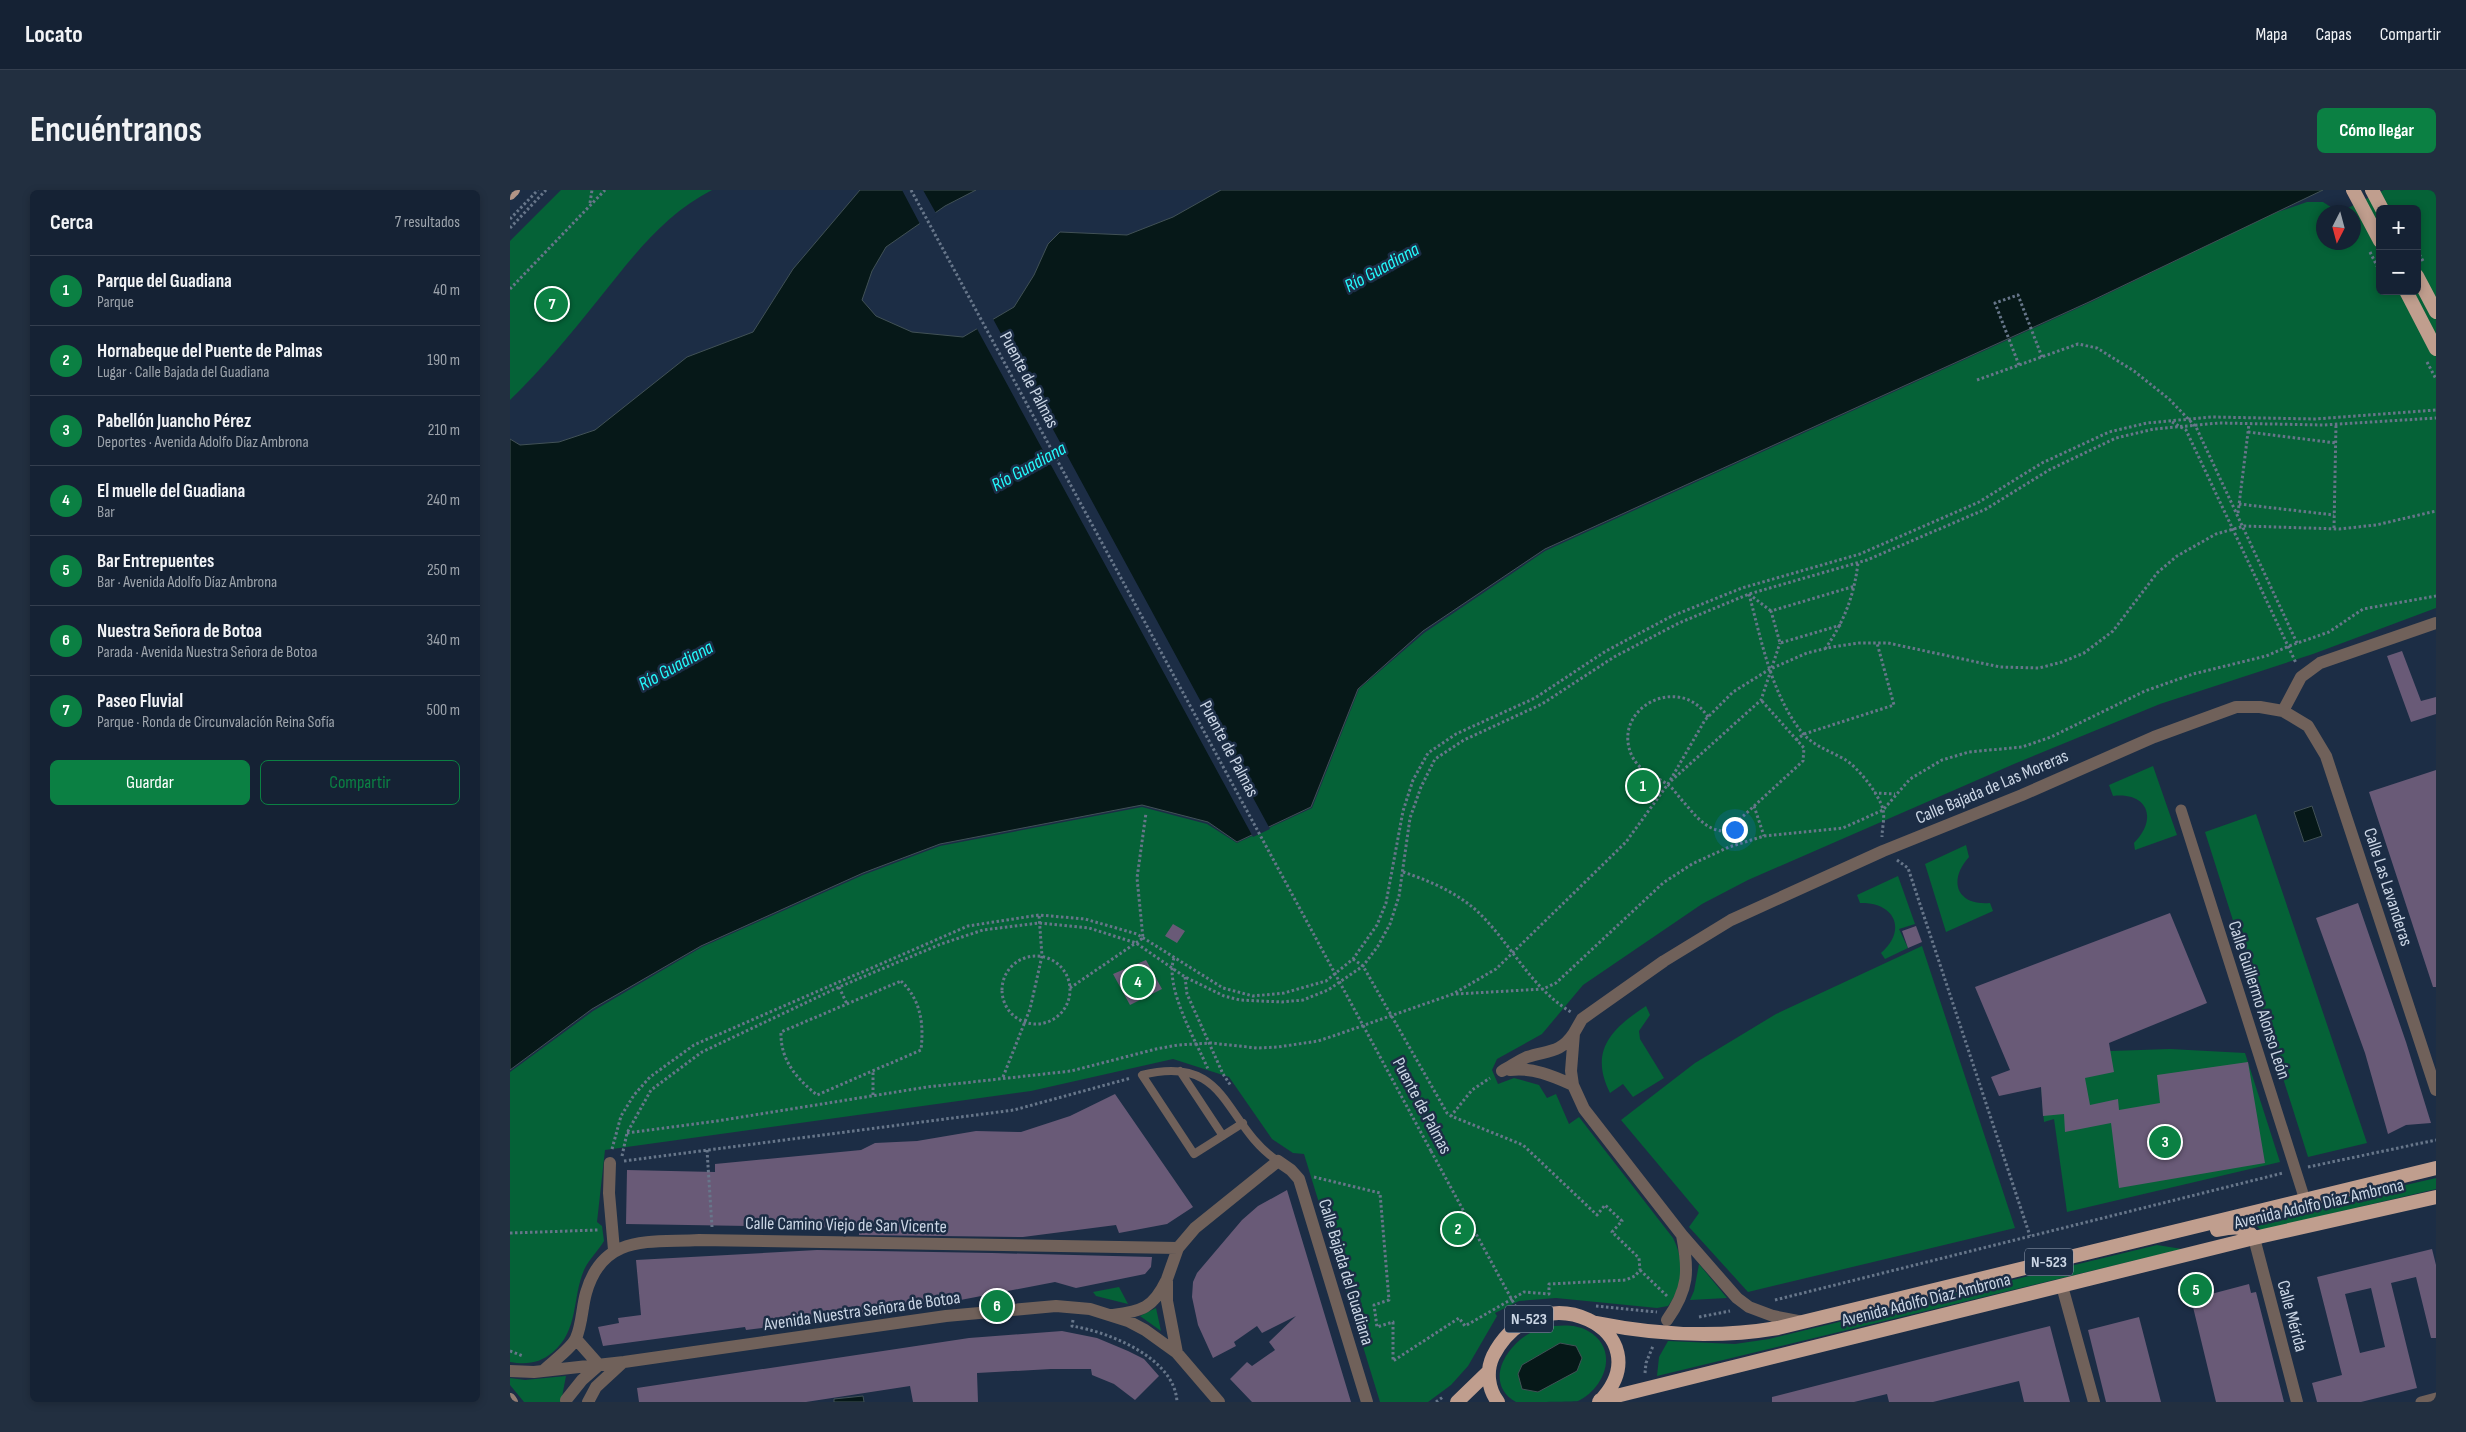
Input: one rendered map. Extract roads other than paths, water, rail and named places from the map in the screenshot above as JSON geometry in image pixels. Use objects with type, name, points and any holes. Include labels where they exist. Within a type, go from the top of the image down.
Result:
[{"type":"highway","points":[[2353,190],[2376,233]]},
{"type":"highway","points":[[2372,190],[2380,205]]},
{"type":"highway","points":[[2421,284],[2436,312]]},
{"type":"highway","points":[[2408,295],[2436,349]]},
{"type":"highway","name":"Avenida Adolfo Díaz Ambrona","points":[[1597,1322],[1621,1328],[1713,1335],[1741,1334],[1803,1322],[2436,1168]]},
{"type":"highway","name":"Avenida Adolfo Díaz Ambrona","points":[[1599,1401],[2254,1238],[2436,1197]]},
{"type":"highway","points":[[2144,1238],[2159,1241],[2174,1240],[2234,1227],[2246,1229],[2254,1238]]},
{"type":"highway","name":"N-523","points":[[1457,1402],[1488,1372],[1498,1346],[1505,1337],[1524,1321],[1560,1312],[1579,1315],[1597,1322],[1608,1334],[1615,1346],[1618,1364],[1613,1384],[1599,1401]]},
{"type":"highway","points":[[1488,1372],[1489,1384],[1498,1402]]},
{"type":"main road","points":[[510,194],[514,190]]},
{"type":"street","points":[[2283,711],[2301,677],[2320,663],[2436,624]]},
{"type":"street","name":"Calle Bajada de Las Moreras","points":[[1572,1085],[1556,1077],[1522,1068],[1502,1071],[1526,1058],[1557,1050],[1567,1044],[1582,1019],[1664,961],[1731,920],[1882,851],[2022,795],[2154,737],[2236,707],[2260,706],[2283,711]]},
{"type":"street","name":"Calle Las Lavanderas","points":[[2283,711],[2308,726],[2326,756],[2436,1090]]},
{"type":"street","name":"Calle Guillermo Alonso León","points":[[2181,810],[2304,1200]]},
{"type":"street","name":"Calle Bajada de Las Moreras","points":[[1574,1033],[1572,1085],[1584,1109],[1682,1235],[1722,1282],[1749,1307],[1773,1316],[1803,1322]]},
{"type":"street","points":[[1112,1315],[1142,1310],[1153,1303],[1159,1296],[1167,1279],[1178,1248],[1195,1228],[1278,1161]]},
{"type":"street","name":"Calle Bajada del Guadiana","points":[[1278,1161],[1291,1170],[1299,1179],[1367,1402]]},
{"type":"street","points":[[614,1250],[609,1193],[616,1162]]},
{"type":"street","name":"Calle Bajada de Las Moreras","points":[[1667,1320],[1680,1302],[1685,1289],[1687,1260],[1682,1235]]},
{"type":"street","name":"Calle Mérida","points":[[2254,1238],[2297,1402]]},
{"type":"street","name":"Calle Camino Viejo de San Vicente","points":[[576,1339],[586,1292],[598,1263],[614,1250],[631,1244],[712,1240],[1178,1248]]},
{"type":"street","points":[[1167,1279],[1168,1301],[1177,1353]]},
{"type":"street","points":[[2062,1286],[2094,1402]]},
{"type":"street","name":"Avenida Nuestra Señora de Botoa","points":[[510,1371],[543,1371],[624,1362],[946,1316],[1040,1306],[1075,1307],[1112,1315],[1145,1330],[1177,1353],[1219,1402]]},
{"type":"street","points":[[543,1371],[576,1339],[599,1365],[582,1380],[566,1401]]},
{"type":"street","points":[[588,1402],[596,1387],[624,1362]]},
{"type":"street","points":[[566,1401],[574,1367]]},
{"type":"street","name":"Avenida Nuestra Señora de Botoa","points":[[1200,1381],[1205,1402]]},
{"type":"street","points":[[2420,1402],[2436,1398]]},
{"type":"lane","points":[[1243,1123],[1194,1154],[1142,1075],[1156,1071],[1180,1071],[1207,1080],[1243,1123],[1266,1153],[1278,1161]]},
{"type":"lane","points":[[1180,1071],[1223,1136]]},
{"type":"water","name":"Río Guadiana","points":[[860,190],[976,190],[945,206],[886,247],[872,271],[862,300],[876,316],[912,332],[963,337],[1014,307],[1034,275],[1048,244],[1060,232],[1127,235],[1173,217],[1221,190],[2323,190],[2089,302],[1545,549],[1423,631],[1358,689],[1311,807],[1237,842],[1208,822],[1142,805],[940,844],[863,873],[701,946],[592,1009],[510,1070],[510,439],[520,445],[559,442],[595,430],[687,357],[753,332],[793,269]]},
{"type":"water","points":[[2312,806],[2322,836],[2304,842],[2294,812]]},
{"type":"water","points":[[1560,1343],[1576,1346],[1582,1358],[1577,1371],[1538,1392],[1522,1389],[1518,1374],[1522,1365]]},
{"type":"water","points":[[863,1396],[864,1402],[834,1402],[834,1399]]},
{"type":"place","name":"Paseo Fluvial","points":[[552,304]]},
{"type":"place","name":"Parque del Guadiana","points":[[1643,786]]},
{"type":"place","name":"El muelle del Guadiana","points":[[1138,982]]},
{"type":"place","name":"Pabellón Juancho Pérez","points":[[2165,1142]]},
{"type":"place","name":"Hornabeque del Puente de Palmas","points":[[1458,1229]]},
{"type":"place","name":"Bar Entrepuentes","points":[[2196,1290]]},
{"type":"place","name":"Nuestra Señora de Botoa","points":[[997,1306]]}]
